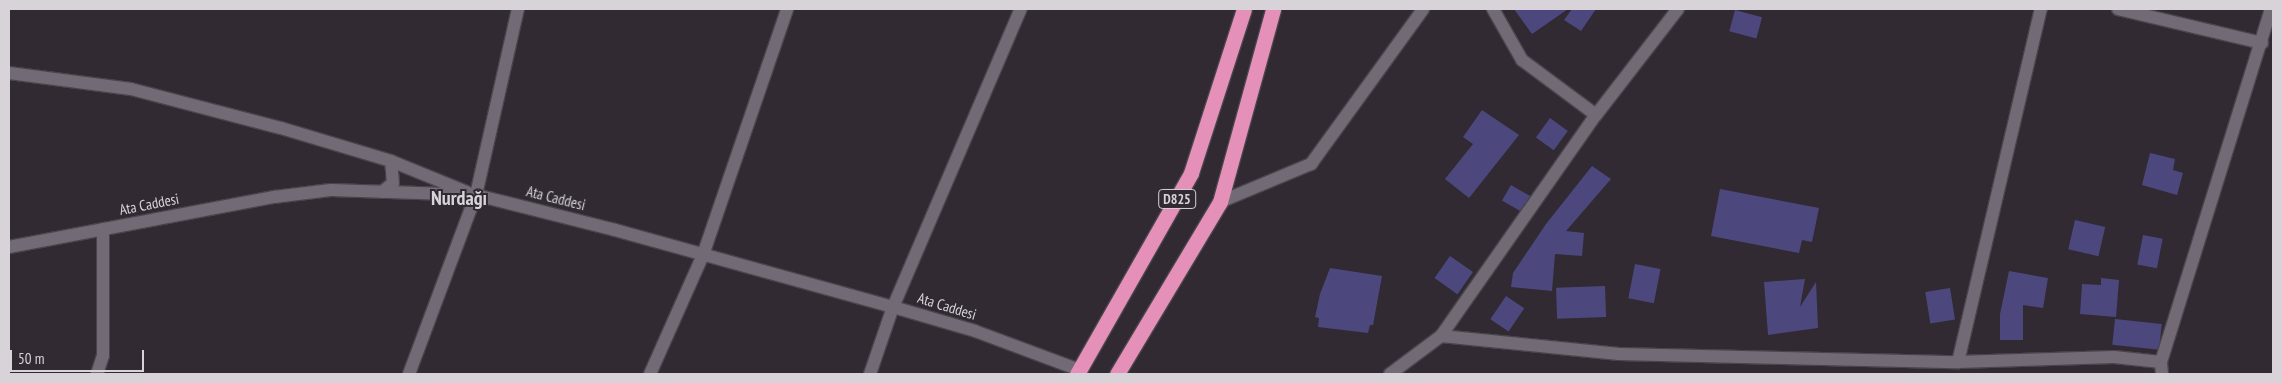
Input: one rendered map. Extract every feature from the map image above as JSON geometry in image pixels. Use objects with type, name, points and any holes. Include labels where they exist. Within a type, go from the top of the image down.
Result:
[{"type":"highway","name":"D825","points":[[1078,372],[1191,173],[1244,9]]},
{"type":"highway","name":"D825","points":[[1117,374],[1220,202],[1273,9]]},
{"type":"street","points":[[409,374],[476,195],[518,9]]},
{"type":"street","points":[[650,374],[703,254],[787,9]]},
{"type":"street","points":[[870,374],[893,307],[1021,9]]},
{"type":"street","points":[[1220,202],[1311,164],[1423,9]]},
{"type":"street","points":[[1493,9],[1522,60],[1596,115]]},
{"type":"street","points":[[1390,374],[1441,336],[1596,115],[1678,9]]},
{"type":"street","points":[[1958,362],[2041,9]]},
{"type":"street","points":[[2118,9],[2262,43]]},
{"type":"street","points":[[1441,336],[1619,354],[1958,362],[2114,358],[2162,368],[2272,9]]},
{"type":"street","points":[[9,73],[131,89],[281,128],[391,161],[476,195]]},
{"type":"street","points":[[382,192],[392,183],[391,161]]},
{"type":"street","name":"Ata Caddesi","points":[[9,247],[274,197],[331,190],[476,195],[703,254],[975,331],[1078,372]]},
{"type":"street","points":[[97,374],[103,356],[103,229]]},
{"type":"building","points":[[1514,9],[1568,9],[1532,34]]},
{"type":"building","points":[[1572,9],[1596,9],[1581,31],[1564,20]]},
{"type":"building","points":[[1735,10],[1762,17],[1756,38],[1729,31]]},
{"type":"building","points":[[1482,110],[1519,135],[1469,198],[1445,179],[1473,144],[1463,137]]},
{"type":"building","points":[[1550,118],[1568,131],[1554,150],[1536,137]]},
{"type":"building","points":[[2150,153],[2175,159],[2173,170],[2183,173],[2177,195],[2142,185]]},
{"type":"building","points":[[1592,166],[1611,179],[1566,231],[1584,233],[1582,256],[1555,254],[1552,291],[1511,287],[1513,273],[1546,224]]},
{"type":"building","points":[[1511,185],[1530,196],[1521,212],[1502,201]]},
{"type":"building","points":[[1720,189],[1819,208],[1812,242],[1802,240],[1799,253],[1711,236]]},
{"type":"building","points":[[2075,220],[2105,227],[2098,256],[2068,249]]},
{"type":"building","points":[[2143,235],[2163,239],[2157,268],[2137,264]]},
{"type":"building","points":[[1450,256],[1473,272],[1457,294],[1435,278]]},
{"type":"building","points":[[1635,264],[1661,269],[1654,303],[1628,298]]},
{"type":"building","points":[[1330,268],[1382,276],[1373,325],[1370,325],[1368,333],[1318,327],[1319,318],[1315,317],[1320,294]]},
{"type":"building","points":[[2009,271],[2048,278],[2043,308],[2023,305],[2023,340],[2000,340],[2000,314]]},
{"type":"building","points":[[2101,278],[2119,280],[2116,317],[2080,314],[2082,284],[2101,285]]},
{"type":"building","points":[[1805,279],[1800,307],[1816,282],[1818,328],[1768,335],[1764,282]]},
{"type":"building","points":[[1605,286],[1606,317],[1557,319],[1556,288]]},
{"type":"building","points":[[1950,288],[1955,320],[1930,324],[1925,292]]},
{"type":"building","points":[[1506,296],[1524,308],[1509,332],[1490,319]]},
{"type":"building","points":[[2115,319],[2162,324],[2159,350],[2112,345]]},
{"type":"district","name":"Nurdağı","points":[[459,198]]}]
